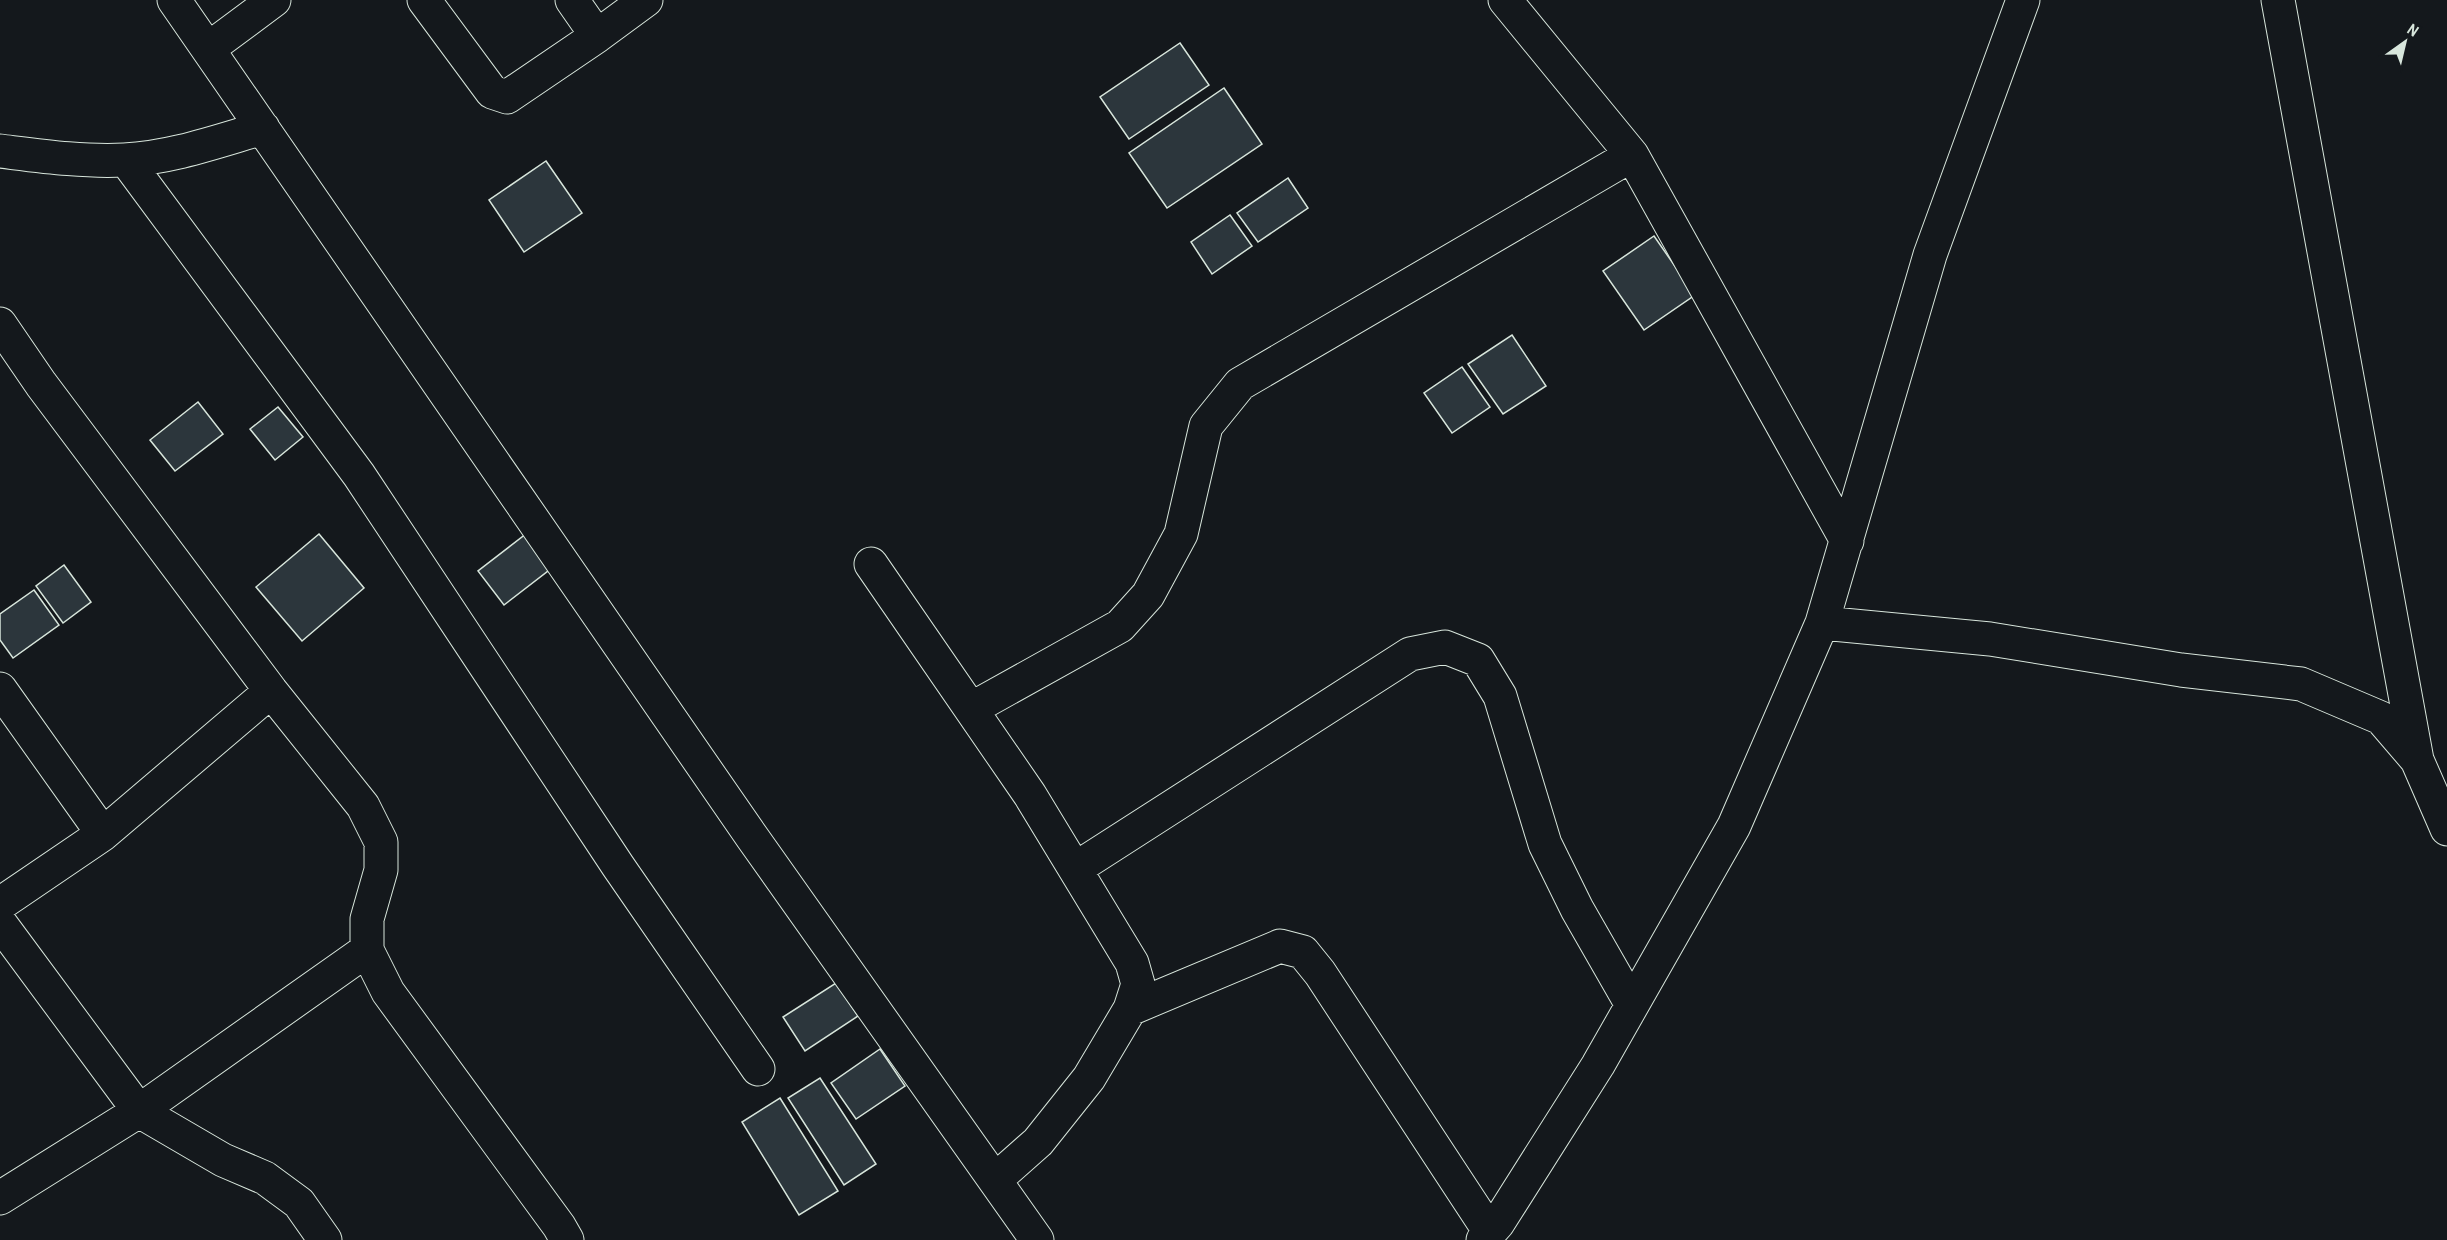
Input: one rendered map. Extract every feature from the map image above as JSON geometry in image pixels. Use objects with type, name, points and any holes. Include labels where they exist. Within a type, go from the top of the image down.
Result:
[{"type":"street","points":[[174,0],[752,837],[1037,1240]]},
{"type":"street","points":[[208,49],[274,0]]},
{"type":"street","points":[[424,0],[492,92],[507,97],[646,0]]},
{"type":"street","points":[[572,0],[597,36]]},
{"type":"street","points":[[1505,0],[1632,155],[1847,541]]},
{"type":"street","points":[[1131,1009],[1280,946],[1303,952],[1327,983],[1486,1236],[1598,1065],[1734,826],[1822,623],[1930,255],[2023,0]]},
{"type":"street","points":[[2278,0],[2417,760],[2447,829]]},
{"type":"street","points":[[0,151],[75,159],[126,160],[183,151],[263,128]]},
{"type":"street","points":[[971,709],[1120,626],[1148,595],[1181,534],[1206,426],[1240,384],[1632,155]]},
{"type":"street","points":[[126,160],[359,475],[618,866],[758,1069]]},
{"type":"street","points":[[0,324],[41,384],[271,691],[363,806],[381,842],[381,870],[367,920],[367,950],[388,992],[567,1240]]},
{"type":"street","points":[[871,564],[1030,795],[1132,963],[1138,984],[1131,1009],[1089,1078],[1038,1142],[995,1180]]},
{"type":"street","points":[[1822,623],[1990,639],[2181,670],[2301,684],[2381,718],[2417,760]]},
{"type":"street","points":[[1075,869],[1410,654],[1445,647],[1478,660],[1500,696],[1545,844],[1577,909],[1632,1005]]},
{"type":"street","points":[[0,689],[103,834]]},
{"type":"street","points":[[0,904],[103,834],[271,691]]},
{"type":"street","points":[[0,923],[139,1111],[223,1160],[265,1178],[299,1203],[325,1240]]},
{"type":"street","points":[[0,1198],[139,1111],[367,950]]},
{"type":"building","points":[[1180,43],[1209,85],[1129,139],[1100,97]]},
{"type":"building","points":[[1224,88],[1262,144],[1167,208],[1129,153]]},
{"type":"building","points":[[546,161],[582,213],[524,252],[489,200]]},
{"type":"building","points":[[1288,178],[1308,208],[1258,242],[1237,213]]},
{"type":"building","points":[[1230,215],[1252,246],[1212,274],[1191,242]]},
{"type":"building","points":[[1654,236],[1695,295],[1644,330],[1603,271]]},
{"type":"building","points":[[1512,335],[1546,386],[1503,414],[1468,364]]},
{"type":"building","points":[[1462,367],[1490,407],[1452,433],[1424,393]]},
{"type":"building","points":[[198,402],[223,434],[175,471],[150,440]]},
{"type":"building","points":[[278,407],[303,437],[275,460],[250,429]]},
{"type":"building","points":[[531,530],[557,564],[504,605],[478,571]]},
{"type":"building","points":[[319,534],[364,588],[302,641],[256,587]]},
{"type":"building","points":[[64,565],[91,602],[63,623],[36,586]]},
{"type":"building","points":[[34,590],[59,625],[13,658],[0,640],[0,614]]},
{"type":"building","points":[[836,983],[858,1016],[805,1051],[783,1017]]},
{"type":"building","points":[[880,1049],[905,1086],[856,1119],[831,1083]]},
{"type":"building","points":[[820,1078],[876,1164],[844,1185],[788,1098]]},
{"type":"building","points":[[780,1098],[838,1191],[799,1215],[742,1122]]}]
